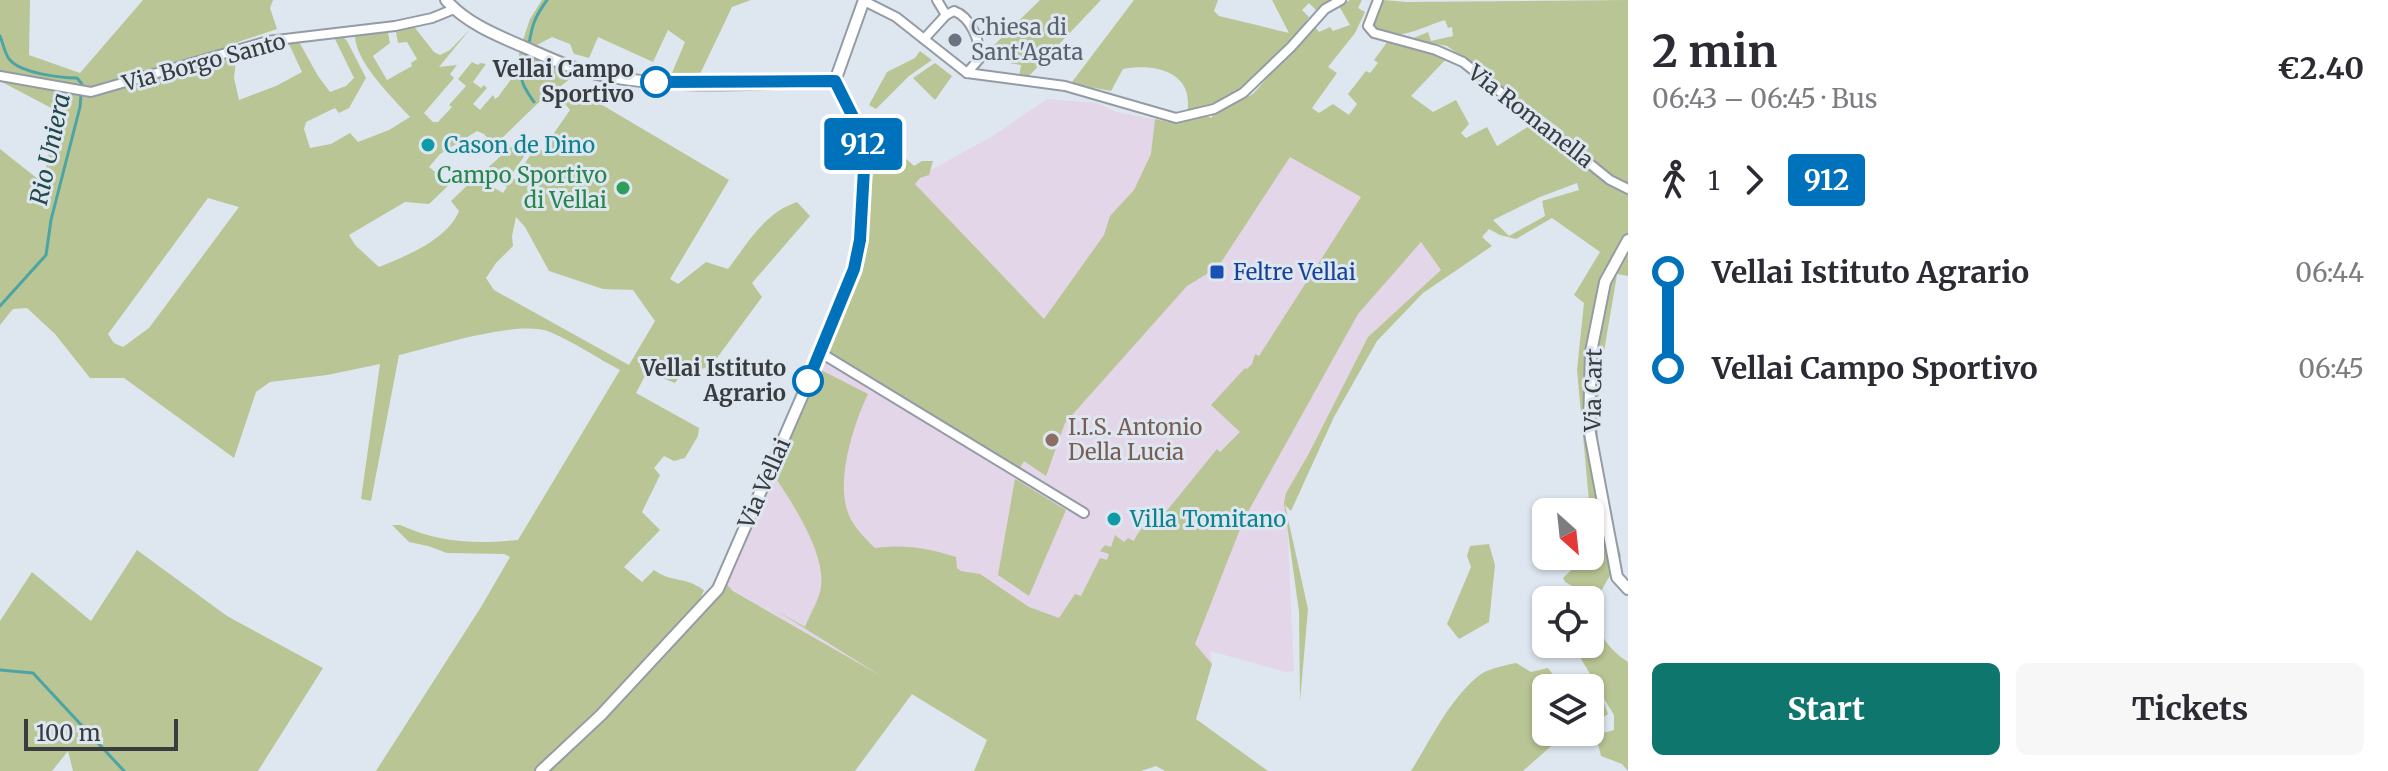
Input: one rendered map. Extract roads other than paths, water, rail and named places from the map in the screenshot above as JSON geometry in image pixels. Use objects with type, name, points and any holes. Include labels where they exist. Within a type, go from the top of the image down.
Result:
[{"type":"street","points":[[446,0],[475,23],[584,71],[635,81],[716,83],[835,81],[864,0],[896,17],[967,73],[1065,86],[1176,118],[1214,109],[1243,93],[1325,9],[1341,0]]},
{"type":"street","points":[[937,0],[946,15]]},
{"type":"street","name":"Via Romanella","points":[[1378,0],[1368,26],[1374,33],[1436,50],[1463,62],[1610,180],[1628,189]]},
{"type":"street","name":"Via Borgo Santo","points":[[0,76],[88,91],[268,41],[395,26],[432,18],[454,9]]},
{"type":"street","points":[[924,39],[946,15],[954,11],[961,14],[978,39],[980,58],[967,73]]},
{"type":"street","name":"Via Vellai","points":[[541,771],[601,715],[718,589],[821,353],[857,256],[865,164],[859,129],[835,81]]},
{"type":"street","name":"Via Cart","points":[[1628,240],[1605,282],[1591,352],[1589,428],[1617,577],[1628,589]]},
{"type":"street","points":[[821,353],[1084,513]]},
{"type":"waterway","points":[[534,102],[524,86],[522,73],[533,26],[547,0]]},
{"type":"waterway","name":"Rio Uniera","points":[[0,36],[7,55],[15,65],[41,74],[77,78],[82,84],[80,107],[51,220],[46,255],[0,306]]},
{"type":"waterway","name":"Rio Uniera","points":[[0,670],[33,673],[124,771]]},
{"type":"place","name":"Chiesa di Sant'Agata","points":[[955,40]]},
{"type":"place","name":"Vellai Campo Sportivo","points":[[656,82]]},
{"type":"place","name":"Cason de Dino","points":[[428,145]]},
{"type":"place","name":"Campo Sportivo di Vellai","points":[[623,188]]},
{"type":"place","name":"Feltre Vellai","points":[[1217,272]]},
{"type":"place","name":"Vellai Istituto Agrario","points":[[808,381]]},
{"type":"place","name":"I.I.S. Antonio Della Lucia","points":[[1052,440]]},
{"type":"place","name":"Villa Tomitano","points":[[1114,519]]}]
